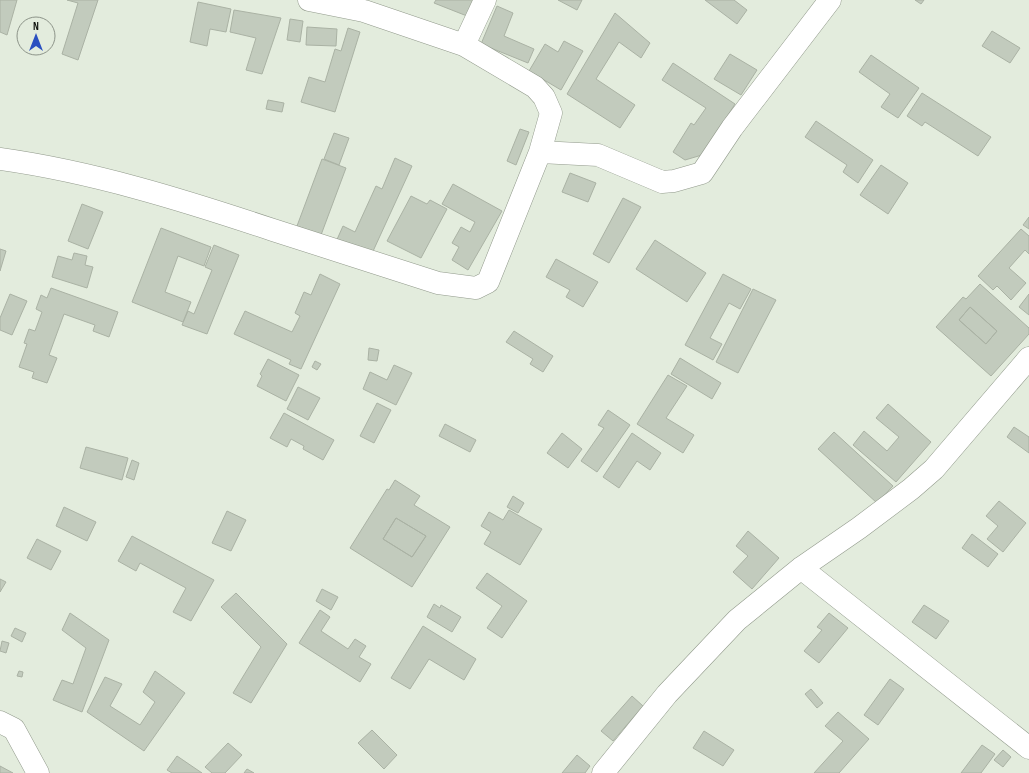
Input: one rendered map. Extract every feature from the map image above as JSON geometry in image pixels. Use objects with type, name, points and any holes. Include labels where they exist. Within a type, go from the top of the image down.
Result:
[{"type":"street","points":[[0,159],[33,163],[121,183],[217,211],[438,283],[476,288],[488,282],[540,152],[551,113],[544,97],[535,87],[464,45],[364,11],[309,0]]},
{"type":"street","points":[[464,45],[485,0]]},
{"type":"street","points":[[540,152],[598,155],[662,182],[674,181],[702,173],[732,128],[830,0]]},
{"type":"street","points":[[603,773],[667,694],[737,620],[801,568],[912,489],[934,469],[1029,358]]},
{"type":"street","points":[[801,568],[1029,748]]},
{"type":"street","points":[[0,722],[14,729],[38,773]]},
{"type":"building","points":[[0,0],[17,0],[7,35],[0,32]]},
{"type":"building","points":[[67,0],[98,0],[78,60],[62,54],[78,3]]},
{"type":"building","points":[[436,0],[473,0],[467,16],[434,3]]},
{"type":"building","points":[[558,0],[582,0],[577,10]]},
{"type":"building","points":[[705,0],[734,0],[747,10],[737,24]]},
{"type":"building","points":[[915,0],[924,0],[921,4]]},
{"type":"building","points":[[198,2],[231,9],[226,32],[210,29],[207,46],[190,42]]},
{"type":"building","points":[[497,6],[513,13],[504,36],[534,49],[528,63],[481,44]]},
{"type":"building","points":[[234,10],[281,18],[262,74],[246,70],[256,38],[230,32]]},
{"type":"building","points":[[615,13],[650,43],[641,58],[619,42],[596,79],[635,105],[620,128],[567,94]]},
{"type":"building","points":[[290,19],[303,21],[300,42],[287,40]]},
{"type":"building","points":[[307,27],[337,29],[336,46],[306,45]]},
{"type":"building","points":[[348,28],[360,32],[335,112],[301,102],[309,77],[325,82],[335,49],[341,51]]},
{"type":"building","points":[[992,31],[1020,48],[1010,63],[982,46]]},
{"type":"building","points":[[564,41],[583,51],[561,90],[529,71],[545,44],[558,52]]},
{"type":"building","points":[[730,54],[757,70],[741,95],[714,79]]},
{"type":"building","points":[[871,55],[919,88],[898,118],[881,107],[890,94],[859,72]]},
{"type":"building","points":[[673,63],[735,104],[702,155],[685,160],[673,152],[691,123],[694,125],[706,108],[662,80]]},
{"type":"building","points":[[922,93],[991,137],[978,156],[925,122],[922,126],[907,116]]},
{"type":"building","points":[[268,100],[284,103],[282,112],[266,109]]},
{"type":"building","points":[[816,121],[873,160],[858,183],[843,172],[847,165],[805,137]]},
{"type":"building","points":[[520,129],[529,132],[516,165],[507,161]]},
{"type":"building","points":[[334,133],[349,138],[339,165],[324,159]]},
{"type":"building","points":[[395,158],[412,166],[369,260],[335,244],[343,226],[355,232],[376,186],[382,189]]},
{"type":"building","points":[[322,159],[346,168],[321,235],[297,226]]},
{"type":"building","points":[[881,165],[908,183],[888,214],[860,195]]},
{"type":"building","points":[[570,173],[596,183],[588,202],[562,192]]},
{"type":"building","points":[[453,184],[502,211],[468,270],[452,260],[459,247],[452,243],[461,227],[470,232],[475,222],[442,204]]},
{"type":"building","points":[[411,196],[427,204],[430,200],[447,209],[421,258],[387,241]]},
{"type":"building","points":[[623,198],[641,207],[609,263],[593,254]]},
{"type":"building","points":[[82,204],[103,212],[88,249],[68,241]]},
{"type":"building","points":[[1029,217],[1029,229],[1023,225]]},
{"type":"building","points":[[161,228],[211,247],[204,266],[178,256],[165,292],[191,302],[183,322],[132,302]]},
{"type":"building","points":[[1021,229],[1029,236],[1029,254],[1025,250],[1009,268],[1026,283],[1011,300],[997,286],[993,290],[978,276]]},
{"type":"building","points":[[655,240],[706,273],[687,302],[636,269]]},
{"type":"building","points":[[214,245],[239,255],[207,334],[182,325],[188,311],[194,314],[212,270],[205,267]]},
{"type":"building","points":[[0,249],[6,251],[0,271]]},
{"type":"building","points":[[74,253],[87,256],[85,265],[93,267],[87,288],[52,277],[58,256],[72,260]]},
{"type":"building","points":[[556,259],[598,282],[583,307],[566,297],[570,290],[546,277]]},
{"type":"building","points":[[320,274],[340,284],[301,369],[289,364],[291,360],[234,334],[245,311],[292,332],[300,316],[295,313],[304,292],[311,295]]},
{"type":"building","points":[[723,274],[751,289],[740,309],[729,303],[710,338],[722,344],[713,360],[685,345]]},
{"type":"building","points":[[980,284],[1029,328],[1029,334],[991,376],[936,327],[963,297],[966,299]],"holes":[[[970,307],[997,331],[986,344],[959,320]]]},
{"type":"building","points":[[51,288],[118,312],[109,337],[93,331],[95,325],[64,314],[49,355],[57,358],[47,383],[32,378],[34,372],[19,367],[27,344],[24,343],[29,329],[35,331],[42,312],[36,309],[41,295],[47,298]]},
{"type":"building","points":[[753,289],[776,300],[738,373],[716,362]]},
{"type":"building","points":[[10,294],[27,301],[12,335],[0,330],[0,318]]},
{"type":"building","points":[[1029,294],[1029,315],[1019,307]]},
{"type":"building","points":[[970,307],[997,331],[986,344],[959,320]]},
{"type":"building","points":[[514,331],[553,356],[543,372],[530,364],[533,359],[506,342]]},
{"type":"building","points":[[369,348],[379,350],[377,361],[368,360]]},
{"type":"building","points":[[680,358],[721,383],[712,399],[671,374]]},
{"type":"building","points":[[268,359],[299,375],[286,401],[257,386],[262,376],[260,374]]},
{"type":"building","points":[[315,361],[321,364],[317,370],[312,367]]},
{"type":"building","points":[[394,365],[412,373],[396,405],[363,389],[370,372],[387,380]]},
{"type":"building","points":[[668,375],[687,386],[666,418],[694,435],[683,453],[637,424]]},
{"type":"building","points":[[298,387],[320,398],[308,420],[287,409]]},
{"type":"building","points":[[377,403],[391,410],[374,443],[360,436]]},
{"type":"building","points":[[888,404],[931,442],[896,482],[853,445],[864,431],[887,451],[899,437],[876,418]]},
{"type":"building","points":[[608,410],[630,425],[597,472],[581,461],[604,428],[598,425]]},
{"type":"building","points":[[284,413],[334,440],[323,460],[303,449],[304,446],[291,439],[287,447],[270,438]]},
{"type":"building","points":[[445,424],[476,440],[470,452],[439,436]]},
{"type":"building","points":[[1014,427],[1029,437],[1029,453],[1007,437]]},
{"type":"building","points":[[834,432],[893,486],[877,503],[818,449]]},
{"type":"building","points":[[562,433],[582,449],[568,468],[547,453]]},
{"type":"building","points":[[632,433],[661,453],[650,470],[637,461],[619,488],[603,477]]},
{"type":"building","points":[[86,447],[128,458],[122,480],[80,468]]},
{"type":"building","points":[[132,460],[139,463],[134,480],[126,477]]},
{"type":"building","points":[[395,480],[420,496],[414,505],[450,527],[412,587],[350,548],[387,489],[389,490]],"holes":[[[396,518],[426,536],[412,557],[383,539]]]},
{"type":"building","points":[[513,496],[524,503],[518,513],[507,507]]},
{"type":"building","points":[[999,501],[1026,523],[1003,552],[987,539],[998,526],[986,516]]},
{"type":"building","points":[[64,507],[96,522],[87,541],[56,526]]},
{"type":"building","points":[[509,510],[542,529],[520,565],[484,544],[491,532],[481,526],[489,512],[503,520]]},
{"type":"building","points":[[227,511],[246,520],[231,551],[212,543]]},
{"type":"building","points":[[396,518],[426,536],[412,557],[383,539]]},
{"type":"building","points":[[748,531],[779,558],[752,589],[733,572],[748,556],[736,546]]},
{"type":"building","points":[[972,534],[998,554],[988,567],[962,548]]},
{"type":"building","points":[[132,536],[214,580],[191,621],[173,612],[186,588],[140,563],[136,571],[118,561]]},
{"type":"building","points":[[37,539],[61,551],[51,570],[27,558]]},
{"type":"building","points":[[487,573],[527,601],[502,638],[487,628],[502,606],[476,588]]},
{"type":"building","points":[[0,579],[6,582],[0,592]]},
{"type":"building","points":[[322,589],[338,597],[331,610],[316,601]]},
{"type":"building","points":[[236,593],[287,644],[251,703],[233,693],[261,647],[221,607]]},
{"type":"building","points":[[434,604],[440,608],[441,605],[461,617],[452,632],[427,617]]},
{"type":"building","points":[[924,605],[949,621],[936,639],[912,622]]},
{"type":"building","points":[[320,610],[330,617],[321,631],[348,649],[355,639],[366,646],[359,657],[371,664],[360,682],[299,643]]},
{"type":"building","points":[[70,613],[109,640],[82,712],[53,700],[62,680],[73,684],[86,648],[62,630]]},
{"type":"building","points":[[829,613],[848,628],[819,663],[804,651],[822,630],[817,627]]},
{"type":"building","points":[[423,626],[476,659],[464,680],[429,659],[410,689],[391,678]]},
{"type":"building","points":[[15,628],[26,633],[22,642],[11,636]]},
{"type":"building","points":[[2,641],[9,643],[6,653],[0,651]]},
{"type":"building","points":[[19,671],[23,672],[22,677],[17,676]]},
{"type":"building","points":[[155,671],[185,693],[144,751],[87,712],[105,677],[122,684],[110,706],[140,725],[155,702],[143,692]]},
{"type":"building","points":[[890,679],[904,689],[878,725],[864,715]]},
{"type":"building","points":[[811,689],[823,703],[817,708],[805,694]]},
{"type":"building","points":[[632,696],[643,706],[613,741],[601,731]]},
{"type":"building","points":[[838,712],[869,739],[839,773],[814,773],[843,741],[825,726]]},
{"type":"building","points":[[372,730],[397,755],[384,769],[358,743]]},
{"type":"building","points":[[704,731],[734,750],[723,766],[693,748]]},
{"type":"building","points":[[228,743],[242,755],[225,773],[212,773],[205,767]]},
{"type":"building","points":[[982,745],[995,754],[981,773],[961,773]]},
{"type":"building","points":[[1003,750],[1011,757],[1003,767],[994,760]]},
{"type":"building","points":[[577,755],[590,766],[585,773],[562,773]]},
{"type":"building","points":[[177,756],[202,773],[172,773],[167,770]]},
{"type":"building","points":[[0,766],[13,773],[0,773]]},
{"type":"building","points":[[247,769],[254,773],[244,773]]}]
